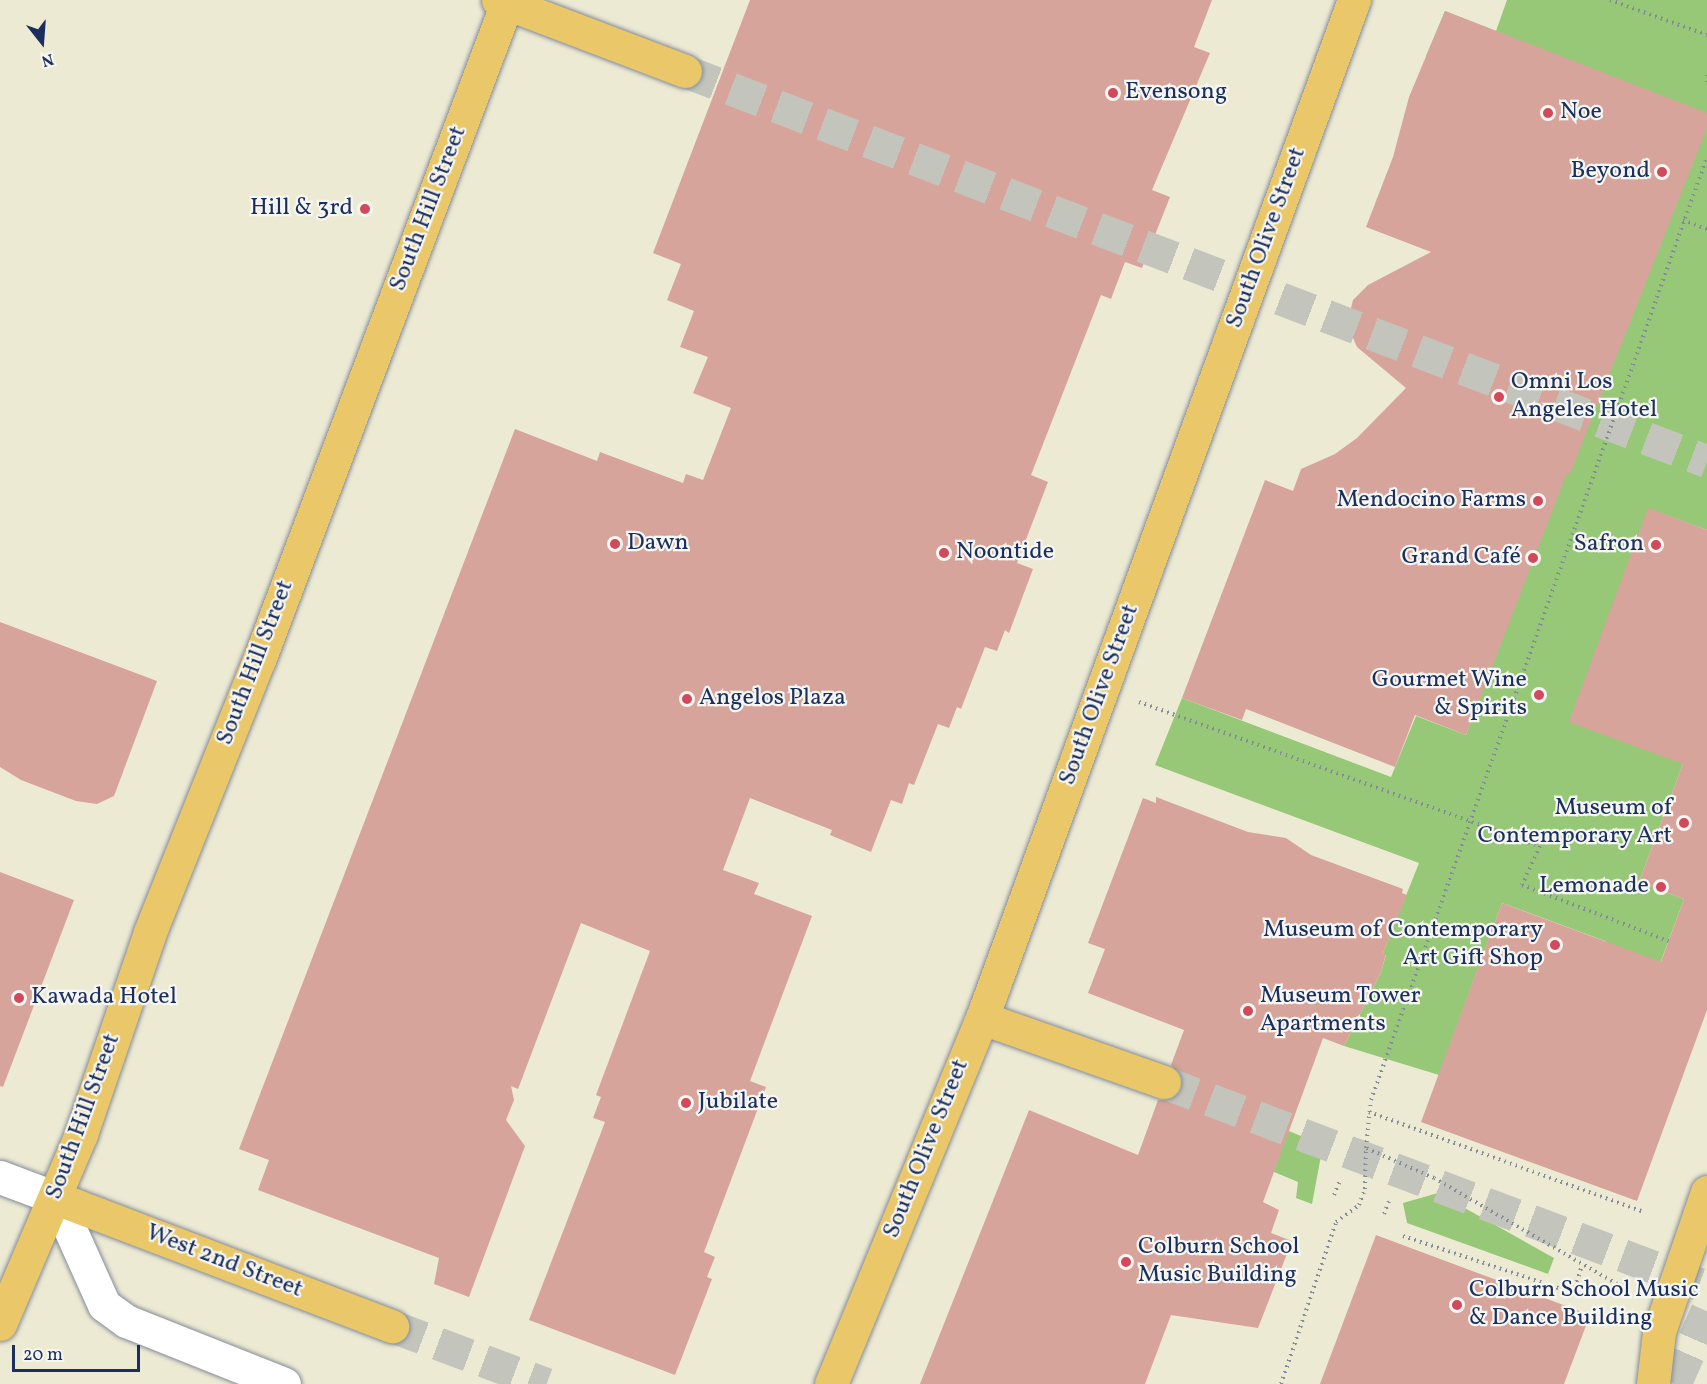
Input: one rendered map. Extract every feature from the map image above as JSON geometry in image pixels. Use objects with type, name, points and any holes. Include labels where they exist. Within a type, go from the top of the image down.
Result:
[{"type":"main road","name":"South Olive Street","points":[[831,1384],[982,1018],[1354,0]]},
{"type":"main road","points":[[504,1],[685,71]]},
{"type":"main road","name":"South Hill Street","points":[[0,1324],[56,1198],[150,932],[259,660],[504,1]]},
{"type":"main road","points":[[982,1018],[1164,1082]]},
{"type":"main road","points":[[1653,1384],[1659,1332],[1707,1192]]},
{"type":"main road","name":"West 2nd Street","points":[[56,1198],[392,1326]]},
{"type":"street","name":"West 2nd Street","points":[[0,1177],[56,1198]]},
{"type":"street","points":[[56,1198],[104,1305],[126,1321],[284,1384]]},
{"type":"path","points":[[1610,0],[1707,35]]},
{"type":"path","points":[[1707,75],[1707,83]]},
{"type":"path","points":[[1281,1384],[1336,1222],[1359,1205],[1365,1189],[1369,1112],[1469,820],[1707,157]]},
{"type":"path","points":[[1683,220],[1707,229]]},
{"type":"path","points":[[1101,690],[1166,710],[1540,846],[1522,885],[1669,940]]},
{"type":"path","points":[[1369,1112],[1644,1212]]},
{"type":"path","points":[[1366,1148],[1434,1178],[1617,1284]]},
{"type":"path","points":[[1334,1196],[1340,1179]]},
{"type":"path","points":[[1384,1214],[1390,1198]]},
{"type":"path","points":[[1403,1236],[1573,1293],[1582,1265]]},
{"type":"green space","points":[[1507,0],[1707,0],[1707,530],[1649,509],[1683,764],[1639,882],[1684,899],[1650,991],[1605,941],[1502,903],[1439,1075],[1344,1046],[1381,972],[1386,955],[1383,953],[1419,863],[1155,765],[1182,698],[1391,777],[1416,716],[1466,735],[1484,687],[1647,139],[1426,56],[1445,11],[1496,31]]},
{"type":"green space","points":[[1289,1131],[1323,1145],[1312,1204],[1296,1198],[1298,1182],[1267,1169]]},
{"type":"green space","points":[[1438,1193],[1554,1258],[1548,1274],[1407,1223],[1403,1203]]},
{"type":"building","name":"Angelos Plaza","points":[[750,0],[1212,0],[1194,47],[1210,53],[1152,190],[1170,197],[1142,268],[1125,262],[1111,299],[1101,295],[1031,475],[1048,482],[1017,563],[1033,569],[1009,633],[1005,630],[997,651],[985,647],[961,709],[957,707],[949,728],[938,724],[914,785],[909,783],[902,804],[891,800],[871,852],[830,835],[832,830],[750,798],[723,870],[759,883],[754,894],[812,916],[750,1081],[766,1087],[704,1252],[715,1257],[707,1277],[712,1279],[675,1375],[529,1320],[605,1122],[593,1118],[601,1097],[596,1095],[650,951],[581,923],[518,1089],[511,1086],[514,1100],[506,1120],[525,1146],[469,1297],[434,1284],[439,1258],[258,1190],[269,1160],[239,1149],[515,429],[597,461],[600,452],[683,483],[686,474],[703,480],[731,408],[693,393],[708,357],[680,347],[694,311],[667,300],[681,264],[653,253]]},
{"type":"building","name":"Omni Los Angeles Hotel","points":[[1445,11],[1707,113],[1707,128],[1570,474],[1567,473],[1466,735],[1415,715],[1395,767],[1246,709],[1242,720],[1182,698],[1265,480],[1293,491],[1301,469],[1335,454],[1357,438],[1406,388],[1357,347],[1349,329],[1349,316],[1353,300],[1368,285],[1431,252],[1366,227],[1393,157],[1409,97]]},
{"type":"building","name":"Museum of Contemporary Art","points":[[1648,508],[1707,530],[1707,1010],[1637,1201],[1421,1122],[1502,903],[1661,962],[1684,899],[1639,882],[1683,764],[1569,722]]},
{"type":"building","points":[[0,622],[157,681],[114,796],[97,804],[76,801],[21,780],[0,767]]},
{"type":"building","points":[[1156,797],[1248,832],[1286,838],[1311,855],[1403,889],[1402,893],[1407,895],[1383,953],[1386,954],[1381,972],[1344,1046],[1323,1038],[1263,1202],[1279,1210],[1271,1233],[1292,1241],[1258,1328],[1171,1315],[1145,1384],[920,1384],[1029,1110],[1138,1155],[1158,1100],[1168,1100],[1181,1089],[1182,1078],[1171,1065],[1184,1030],[1088,993],[1105,949],[1088,943],[1143,798],[1156,803]]},
{"type":"building","name":"Kawada Hotel","points":[[0,872],[74,900],[3,1087],[0,1086]]},
{"type":"building","name":"Colburn School Music & Dance Building","points":[[1376,1235],[1590,1315],[1564,1384],[1320,1384]]},
{"type":"tunnel","points":[[685,71],[1707,461]]},
{"type":"tunnel","points":[[1164,1082],[1707,1287]]},
{"type":"tunnel","points":[[1675,1384],[1707,1311]]},
{"type":"tunnel","points":[[392,1326],[546,1384]]},
{"type":"place","name":"Evensong","points":[[1113,93]]},
{"type":"place","name":"Noe","points":[[1548,113]]},
{"type":"place","name":"Beyond","points":[[1662,172]]},
{"type":"place","name":"Hill & 3rd","points":[[365,209]]},
{"type":"place","name":"Omni Los Angeles Hotel","points":[[1499,397]]},
{"type":"place","name":"Mendocino Farms","points":[[1538,501]]},
{"type":"place","name":"Dawn","points":[[615,544]]},
{"type":"place","name":"Safron","points":[[1656,545]]},
{"type":"place","name":"Noontide","points":[[944,553]]},
{"type":"place","name":"Grand Café","points":[[1533,558]]},
{"type":"place","name":"Gourmet Wine & Spirits","points":[[1539,695]]},
{"type":"place","name":"Angelos Plaza","points":[[687,699]]},
{"type":"place","name":"Museum of Contemporary Art","points":[[1684,823]]},
{"type":"place","name":"Lemonade","points":[[1661,887]]},
{"type":"place","name":"Museum of Contemporary Art Gift Shop","points":[[1555,945]]},
{"type":"place","name":"Kawada Hotel","points":[[19,998]]},
{"type":"place","name":"Museum Tower Apartments","points":[[1248,1011]]},
{"type":"place","name":"Jubilate","points":[[686,1103]]},
{"type":"place","name":"Colburn School Music Building","points":[[1126,1262]]},
{"type":"place","name":"Colburn School Music & Dance Building","points":[[1457,1305]]}]
